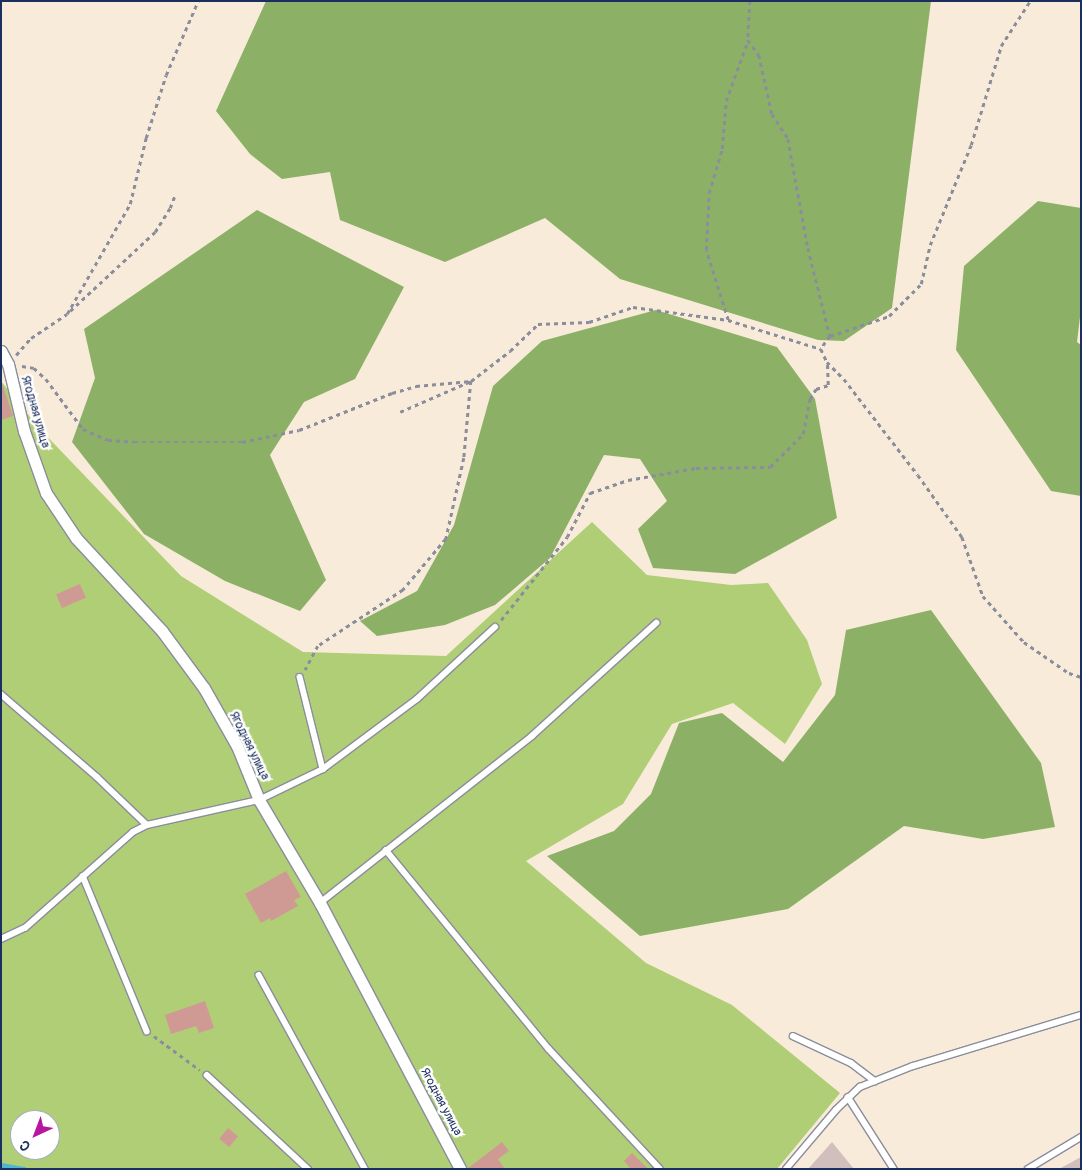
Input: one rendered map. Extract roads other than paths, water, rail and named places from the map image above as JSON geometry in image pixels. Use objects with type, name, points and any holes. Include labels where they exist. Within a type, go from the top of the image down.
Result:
[{"type":"street","name":"Ягодная улица","points":[[1,351],[8,364],[24,431],[46,493],[76,538],[162,631],[204,688],[237,746],[259,800],[320,903],[460,1169]]},
{"type":"lane","points":[[320,903],[532,736],[656,623]]},
{"type":"lane","points":[[3,937],[25,928],[119,842],[147,825],[259,800],[323,770],[417,699],[495,627]]},
{"type":"lane","points":[[300,677],[323,770]]},
{"type":"lane","points":[[1,694],[97,777],[147,825]]},
{"type":"lane","points":[[386,850],[549,1049],[660,1169]]},
{"type":"lane","points":[[83,876],[147,1031]]},
{"type":"lane","points":[[259,975],[365,1169]]},
{"type":"lane","points":[[786,1169],[848,1097],[875,1081],[913,1066],[1081,1015]]},
{"type":"lane","points":[[793,1036],[850,1063],[875,1081]]},
{"type":"lane","points":[[207,1075],[308,1169]]},
{"type":"lane","points":[[848,1097],[894,1169]]},
{"type":"lane","points":[[1028,1169],[1081,1138]]},
{"type":"waterway","points":[[1,1165],[24,1169]]}]
